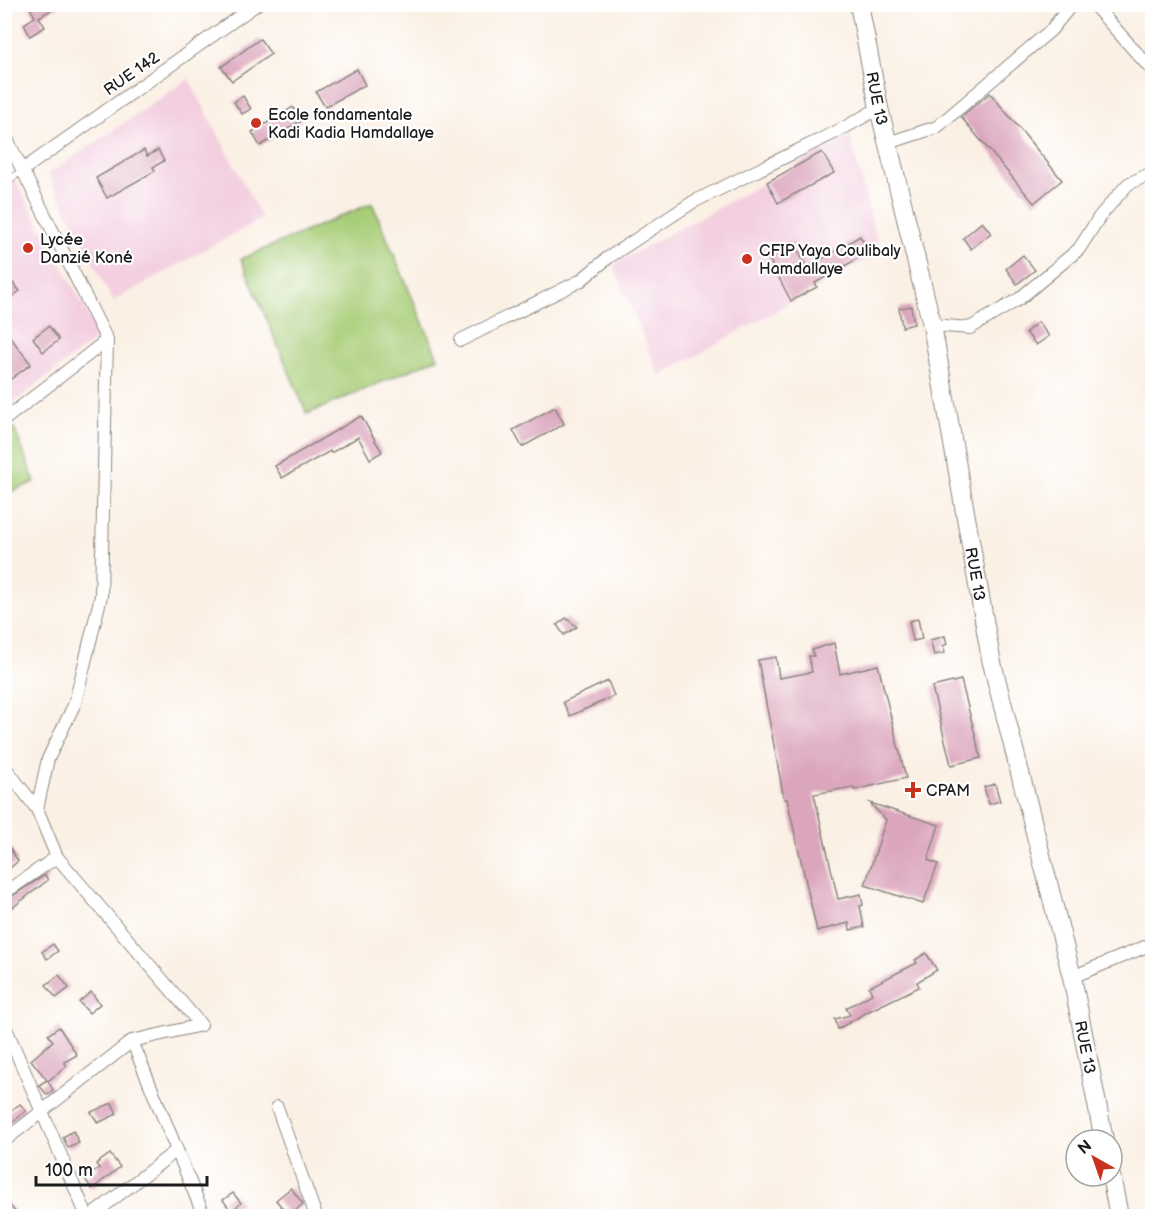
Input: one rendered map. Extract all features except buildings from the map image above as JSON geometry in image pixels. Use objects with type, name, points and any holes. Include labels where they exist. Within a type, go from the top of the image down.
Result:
[{"type":"street","name":"RUE 142","points":[[24,169],[257,4]]},
{"type":"street","name":"RUE 13","points":[[859,4],[879,108],[932,325],[991,659],[1072,977],[1102,1128]]},
{"type":"street","points":[[888,143],[937,127],[1051,30],[1072,4]]},
{"type":"street","points":[[1093,4],[1152,70]]},
{"type":"street","points":[[460,340],[580,281],[609,257],[693,202],[842,129],[879,108]]},
{"type":"street","points":[[4,133],[24,169],[107,340],[101,596],[75,703],[48,759],[37,809]]},
{"type":"street","points":[[932,325],[970,328],[1019,299],[1079,249],[1100,216],[1128,184],[1152,173]]},
{"type":"street","points":[[4,420],[107,340]]},
{"type":"street","points":[[4,766],[37,809],[57,857],[201,1025],[132,1041],[4,1141]]},
{"type":"street","points":[[4,893],[57,857]]},
{"type":"street","points":[[1072,977],[1152,944]]},
{"type":"street","points":[[4,1024],[89,1216],[177,1150]]},
{"type":"street","points":[[132,1041],[204,1216]]},
{"type":"street","points":[[277,1107],[312,1214]]},
{"type":"street","points":[[1113,1188],[1119,1216]]},
{"type":"lane","points":[[4,184],[24,169]]},
{"type":"shaded area","points":[[189,79],[262,218],[113,301],[48,174]]},
{"type":"shaded area","name":"CFIP Yaya Coulibaly Hamdallaye","points":[[850,136],[880,252],[660,376],[613,265]]},
{"type":"shaded area","name":"Lycée Danzié Koné","points":[[4,159],[100,336],[5,409],[4,409]]},
{"type":"green space","points":[[372,203],[438,358],[307,414],[241,259]]},
{"type":"green space","points":[[14,428],[35,482],[5,494],[5,432]]},
{"type":"place","name":"Ecole fondamentale Kadi Kadia Hamdallaye","points":[[256,123]]},
{"type":"place","name":"Lycée Danzié Koné","points":[[28,248]]},
{"type":"place","name":"CFIP Yaya Coulibaly Hamdallaye","points":[[747,259]]},
{"type":"place","name":"CPAM","points":[[913,790]]}]
